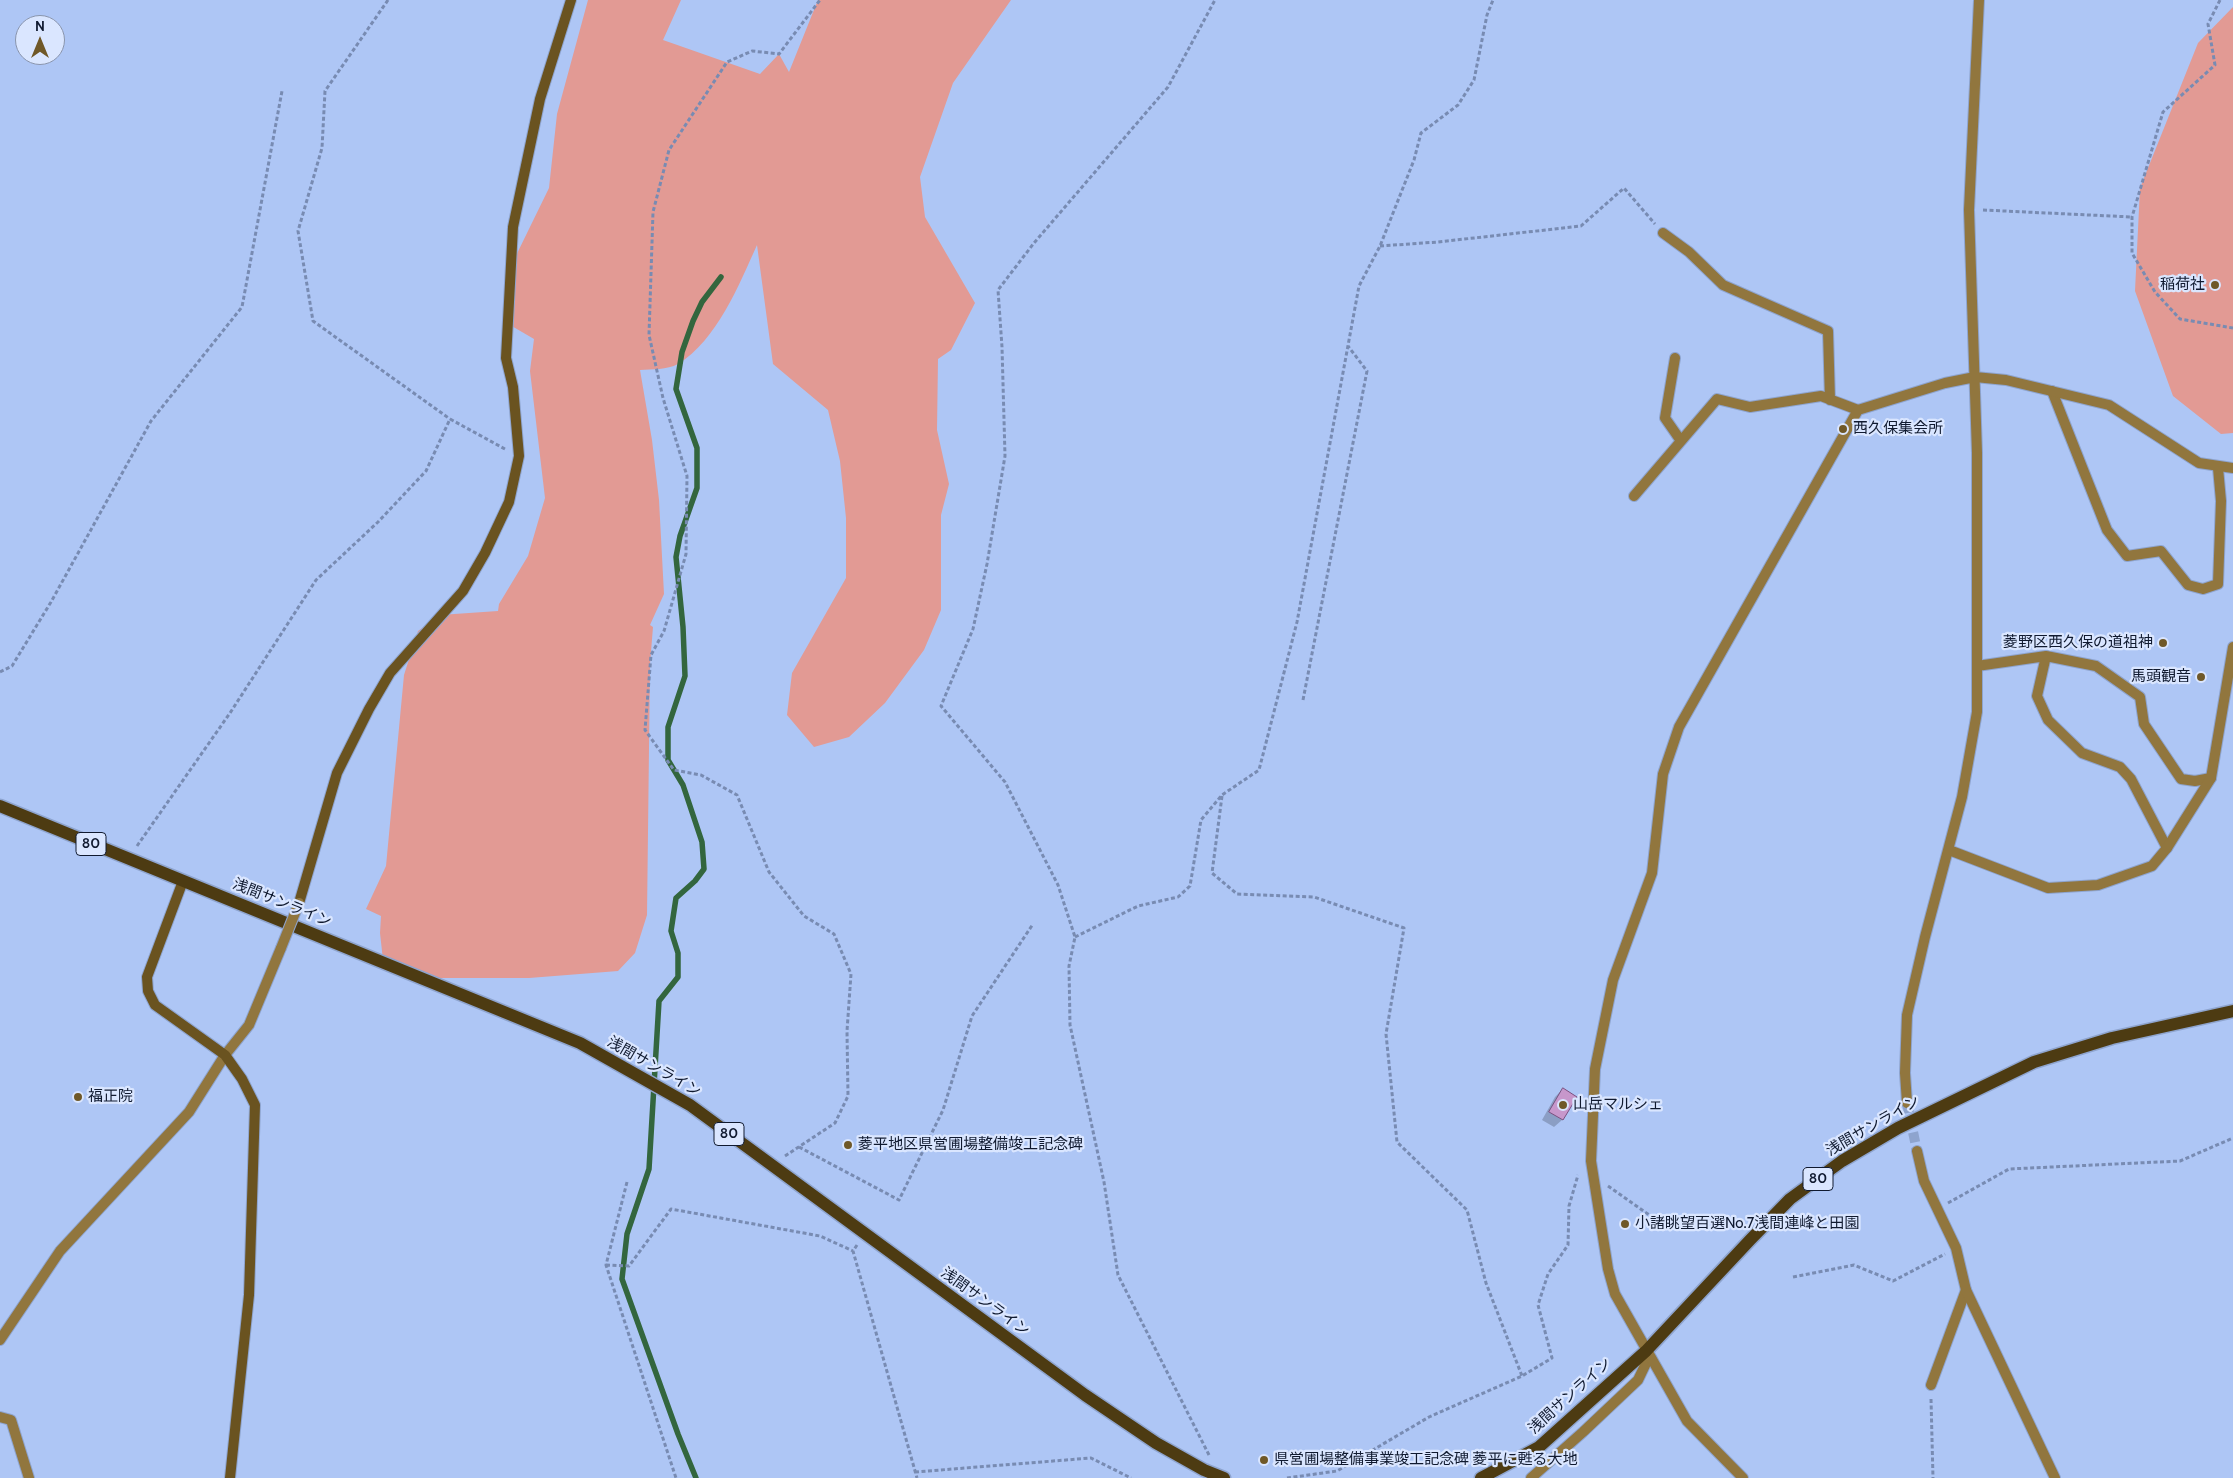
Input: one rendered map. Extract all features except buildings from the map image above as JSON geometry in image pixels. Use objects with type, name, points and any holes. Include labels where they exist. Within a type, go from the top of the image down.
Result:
[{"type":"main road","name":"浅間サンライン","points":[[0,806],[580,1043],[690,1105],[1085,1395],[1156,1443],[1204,1470],[1221,1477]]},
{"type":"main road","name":"浅間サンライン","points":[[1481,1478],[1539,1447],[1647,1354],[1750,1240],[1790,1199],[1842,1161],[1898,1128],[2034,1062],[2112,1038],[2233,1011]]},
{"type":"street","points":[[0,1340],[60,1251],[189,1112],[225,1055],[249,1025],[299,903],[337,774],[390,673],[463,591],[485,553],[509,502],[519,456],[513,388],[506,358],[513,227],[540,99],[571,0]]},
{"type":"street","points":[[1908,1103],[1905,1073],[1907,1015],[1925,937],[1962,797],[1977,712],[1975,377],[1969,210],[1979,0]]},
{"type":"street","points":[[1663,234],[1689,252],[1723,285],[1828,331],[1830,400]]},
{"type":"street","points":[[1675,358],[1665,418],[1681,440]]},
{"type":"street","points":[[1634,496],[1717,399],[1750,408],[1821,396],[1858,410],[1945,383],[1975,377],[2006,380],[2109,405],[2199,463],[2218,468],[2233,468]]},
{"type":"street","points":[[2052,391],[2076,456],[2107,530],[2112,537],[2127,556],[2161,551],[2188,585],[2203,589],[2218,584],[2221,501],[2218,468]]},
{"type":"street","points":[[1743,1478],[1687,1421],[1647,1354],[1615,1294],[1608,1269],[1591,1161],[1597,1060],[1613,980],[1652,873],[1663,774],[1679,727],[1858,410]]},
{"type":"street","points":[[1949,850],[2048,888],[2098,885],[2152,866],[2167,848],[2211,778],[2233,647]]},
{"type":"street","points":[[1977,666],[2046,656],[2096,666],[2140,697],[2144,724],[2181,779],[2195,781],[2211,778]]},
{"type":"street","points":[[2046,656],[2037,696],[2048,720],[2082,753],[2120,767],[2131,779],[2167,848]]},
{"type":"street","points":[[183,881],[147,977],[148,991],[156,1005],[225,1055],[242,1079],[254,1105],[249,1295],[230,1478]]},
{"type":"street","points":[[1916,1151],[1924,1181],[1956,1248],[1966,1290],[2055,1478]]},
{"type":"street","points":[[1931,1385],[1966,1290]]},
{"type":"street","points":[[1531,1478],[1638,1380],[1647,1354]]},
{"type":"street","points":[[0,1417],[11,1420],[29,1478]]},
{"type":"path","points":[[388,0],[325,91],[322,148],[298,231],[313,321],[450,419],[519,456]]},
{"type":"path","points":[[772,1165],[835,1123],[848,1096],[847,1031],[851,974],[834,934],[804,916],[769,872],[736,795],[702,775],[674,770],[645,730],[651,655],[664,631],[686,554],[687,476],[663,398],[650,335],[653,212],[669,150],[728,62],[752,51],[780,54],[820,0]]},
{"type":"path","points":[[1214,0],[1168,87],[1034,242],[998,290],[1002,346],[1005,456],[987,564],[973,629],[941,706],[1005,782],[1058,885],[1076,937],[1069,966],[1070,1025],[1104,1182],[1118,1275],[1221,1477]]},
{"type":"path","points":[[1076,937],[1138,906],[1178,897],[1190,886],[1201,820],[1222,795],[1260,770],[1297,622],[1359,286],[1380,246],[1414,160],[1421,133],[1458,105],[1474,80],[1487,15],[1493,0]]},
{"type":"path","points":[[2220,0],[2208,24],[2214,65],[2163,112],[2132,217],[2132,254],[2155,292],[2180,319],[2233,328]]},
{"type":"path","points":[[0,672],[12,666],[151,421],[242,308],[282,91]]},
{"type":"path","points":[[1380,246],[1438,242],[1582,226],[1624,188],[1663,234]]},
{"type":"path","points":[[1969,210],[2132,217]]},
{"type":"path","points":[[1303,700],[1367,371],[1347,346]]},
{"type":"path","points":[[128,858],[230,714],[316,580],[378,522],[426,471],[450,419]]},
{"type":"path","points":[[1222,795],[1212,873],[1237,894],[1314,897],[1404,928],[1386,1034],[1397,1142],[1468,1210],[1486,1283],[1522,1376]]},
{"type":"path","points":[[799,1147],[899,1200],[943,1110],[972,1016],[1033,924]]},
{"type":"path","points":[[1938,1209],[2009,1169],[2180,1161],[2233,1138]]},
{"type":"path","points":[[1287,1478],[1337,1471],[1429,1417],[1522,1376],[1552,1358],[1538,1305],[1548,1274],[1568,1245],[1569,1206],[1582,1161],[1591,1161]]},
{"type":"path","points":[[1594,1175],[1665,1226]]},
{"type":"path","points":[[627,1182],[606,1265],[676,1478]]},
{"type":"path","points":[[606,1265],[629,1266],[671,1210],[820,1236],[853,1251],[917,1478]]},
{"type":"path","points":[[1793,1276],[1854,1265],[1893,1281],[1956,1248]]},
{"type":"path","points":[[1931,1385],[1933,1478]]},
{"type":"path","points":[[915,1472],[1091,1458],[1131,1478]]},
{"type":"shaded area","points":[[588,0],[681,0],[663,40],[760,74],[779,54],[789,72],[818,0],[1011,0],[953,83],[920,177],[925,217],[975,303],[951,350],[938,359],[937,430],[949,484],[941,515],[941,610],[924,650],[885,703],[849,737],[814,747],[787,715],[792,673],[846,578],[846,518],[840,461],[828,410],[773,364],[757,245],[743,277],[725,310],[704,341],[692,354],[674,366],[640,370],[652,440],[659,500],[664,594],[650,625],[653,627],[650,664],[647,915],[635,953],[618,971],[529,978],[432,978],[383,960],[380,933],[381,916],[366,909],[386,866],[404,675],[418,631],[440,615],[498,611],[499,604],[528,556],[545,498],[530,371],[534,339],[510,325],[508,272],[549,188],[557,114]]},
{"type":"shaded area","points":[[2233,7],[2233,433],[2221,434],[2173,396],[2135,291],[2140,188],[2198,43]]},
{"type":"waterway","points":[[696,1478],[678,1434],[622,1279],[627,1234],[649,1169],[659,1001],[678,977],[678,953],[671,931],[676,898],[695,881],[704,869],[702,842],[683,785],[668,760],[668,727],[685,676],[683,627],[676,557],[680,536],[697,488],[697,448],[676,389],[682,352],[693,321],[702,302],[721,277]]},
{"type":"tunnel","points":[[1907,1103],[1917,1151]]},
{"type":"place","name":"稲荷社","points":[[2215,285]]},
{"type":"place","name":"西久保集会所","points":[[1843,429]]},
{"type":"place","name":"菱野区西久保の道祖神","points":[[2163,643]]},
{"type":"place","name":"馬頭観音","points":[[2201,677]]},
{"type":"place","name":"福正院","points":[[78,1097]]},
{"type":"place","name":"山岳マルシェ","points":[[1563,1105]]},
{"type":"place","name":"菱平地区県営圃場整備竣工記念碑","points":[[848,1145]]},
{"type":"place","name":"小諸眺望百選No.7浅間連峰と田園","points":[[1625,1224]]},
{"type":"place","name":"県営圃場整備事業竣工記念碑 菱平に甦る大地","points":[[1264,1460]]}]
